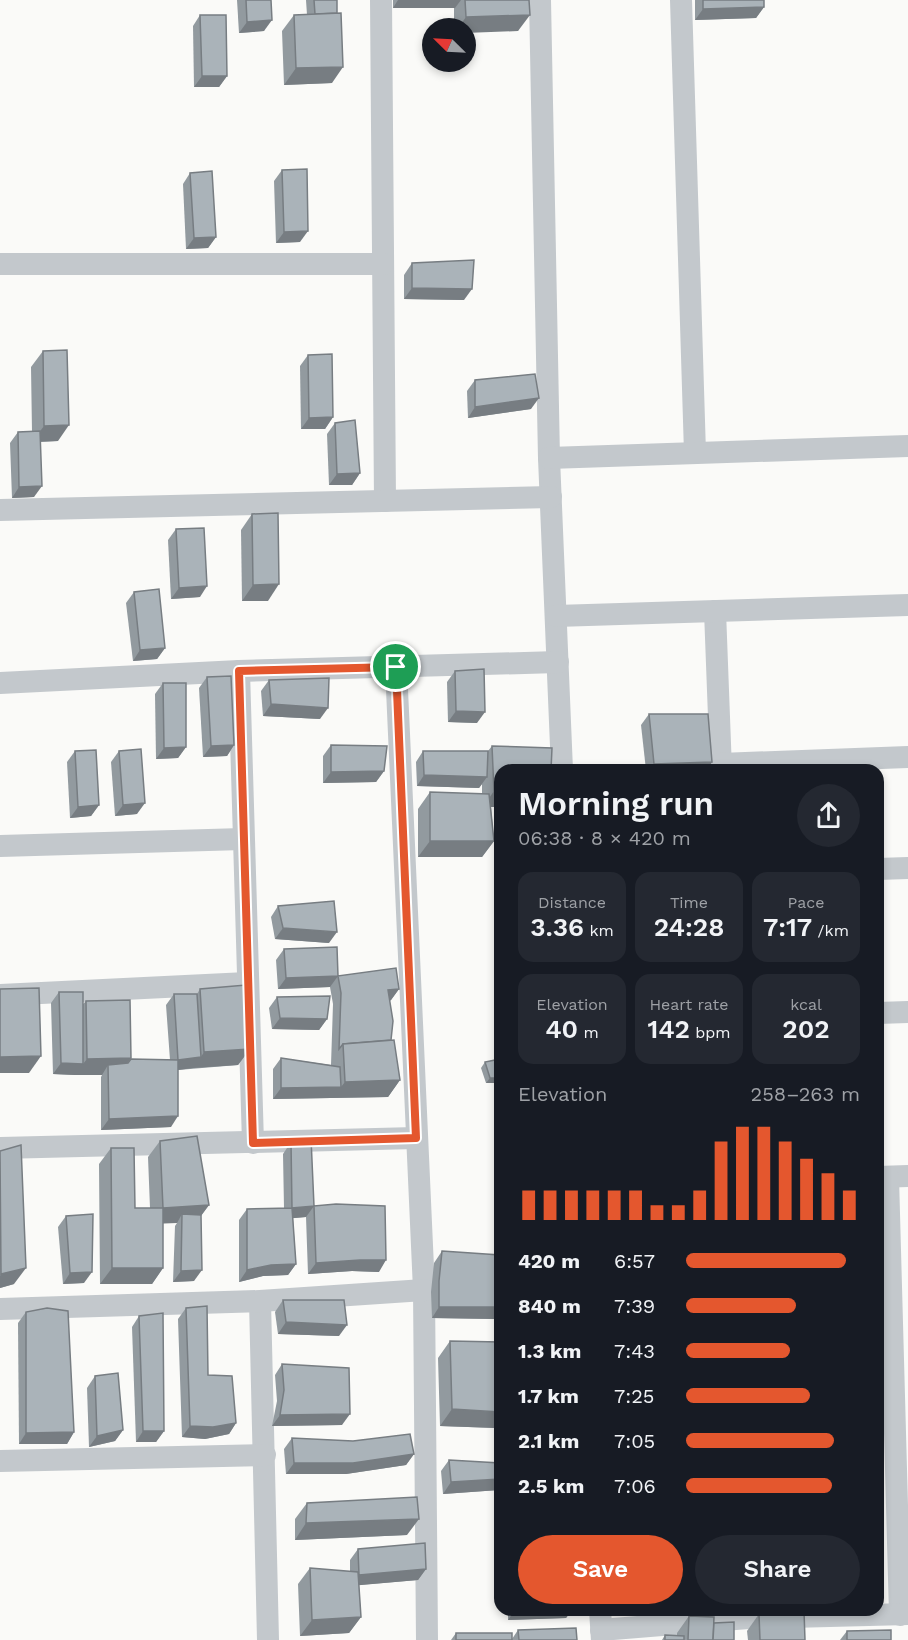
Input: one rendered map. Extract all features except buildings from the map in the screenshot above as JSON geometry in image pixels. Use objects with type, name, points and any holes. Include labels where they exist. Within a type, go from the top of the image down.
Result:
[{"type":"street","points":[[381,0],[385,501]]},
{"type":"street","points":[[540,0],[550,497],[562,764]]},
{"type":"street","points":[[681,0],[695,453]]},
{"type":"street","points":[[0,264],[383,264]]},
{"type":"street","points":[[549,458],[908,446]]},
{"type":"street","points":[[0,510],[550,497]]},
{"type":"street","points":[[556,616],[908,606]]},
{"type":"street","points":[[715,611],[721,764]]},
{"type":"street","points":[[0,683],[239,671],[558,662]]},
{"type":"street","points":[[396,667],[424,1290],[427,1640]]},
{"type":"street","points":[[239,671],[253,1143]]},
{"type":"street","points":[[777,764],[908,757]]},
{"type":"street","points":[[0,846],[243,839]]},
{"type":"street","points":[[884,869],[908,868]]},
{"type":"street","points":[[0,995],[247,983]]},
{"type":"street","points":[[884,1013],[908,1012]]},
{"type":"street","points":[[0,1148],[416,1138]]},
{"type":"street","points":[[884,1614],[904,1614],[902,1453],[891,1177]]},
{"type":"street","points":[[0,1309],[260,1301],[424,1290]]},
{"type":"street","points":[[260,1301],[268,1640]]},
{"type":"street","points":[[0,1461],[265,1455]]},
{"type":"street","points":[[601,1626],[724,1616]]},
{"type":"route","points":[[396,667],[416,1138],[253,1143],[239,671],[396,667]]}]
